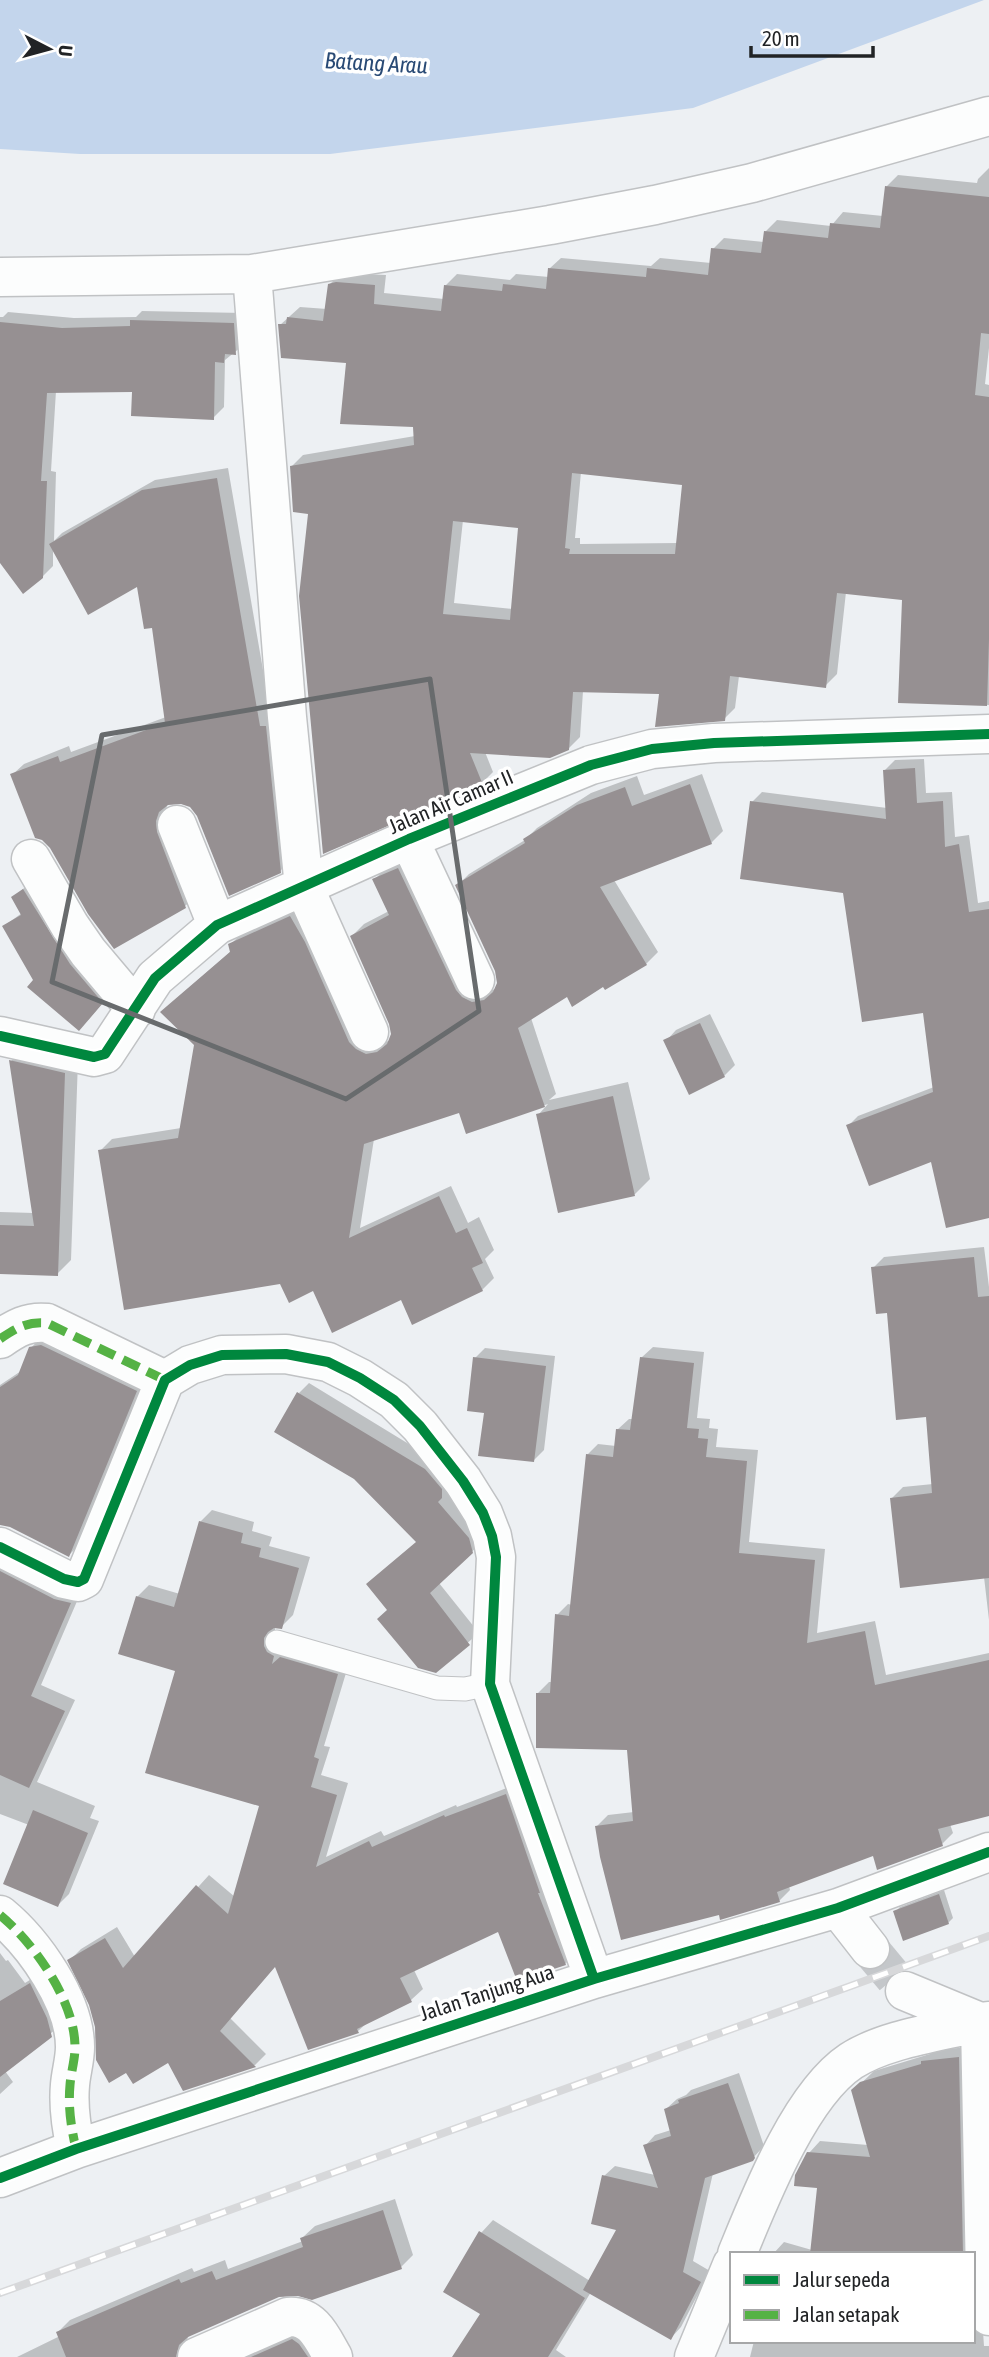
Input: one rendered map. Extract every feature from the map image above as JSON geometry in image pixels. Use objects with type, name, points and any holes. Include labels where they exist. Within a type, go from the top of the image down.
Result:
[{"type":"street","points":[[0,277],[252,275],[550,225],[667,202],[752,183],[989,116]]},
{"type":"street","points":[[252,275],[287,717],[304,887],[369,1032]]},
{"type":"street","name":"Jalan Air Camar II","points":[[0,1036],[99,1056],[109,1050],[155,978],[217,925],[409,839],[591,765],[652,749],[714,743],[989,734]]},
{"type":"street","points":[[177,825],[217,925]]},
{"type":"street","points":[[409,839],[475,980]]},
{"type":"street","points":[[31,859],[76,935],[136,1009]]},
{"type":"street","points":[[0,1339],[19,1326],[47,1323],[165,1380]]},
{"type":"street","points":[[0,1547],[64,1579],[78,1582],[84,1579],[165,1380],[190,1365],[222,1355],[286,1353],[328,1362],[360,1378],[394,1400],[420,1426],[463,1480],[484,1513],[492,1536],[496,1557],[496,1581],[489,1684],[594,1979]]},
{"type":"street","name":"Jalan Tanjung Aua","points":[[0,2178],[76,2149],[594,1979],[838,1908],[989,1852]]},
{"type":"street","points":[[838,1908],[870,1949]]},
{"type":"street","points":[[0,1915],[19,1931],[60,1991],[68,2010],[75,2046],[69,2116],[76,2149]]},
{"type":"street","points":[[905,1991],[984,2022]]},
{"type":"street","points":[[738,2252],[784,2147],[826,2083],[852,2060],[887,2045],[984,2022]]},
{"type":"street","points":[[984,2022],[985,2279],[989,2316]]},
{"type":"street","points":[[694,2357],[730,2270]]},
{"type":"street","points":[[197,2357],[288,2317],[295,2317],[310,2322],[334,2357]]},
{"type":"lane","points":[[276,1642],[437,1688],[465,1689],[489,1684]]},
{"type":"highlighted area","points":[[430,679],[479,1011],[346,1099],[52,982],[102,735]]},
{"type":"water","name":"Batang Arau","points":[[0,0],[984,0],[693,108],[330,154],[80,154],[0,149]]},
{"type":"building","points":[[885,186],[989,197],[989,334],[981,333],[975,395],[989,397],[987,706],[898,703],[902,600],[837,593],[826,688],[730,676],[725,721],[655,727],[659,694],[573,692],[569,750],[550,758],[470,753],[483,785],[323,854],[299,596],[308,514],[293,512],[290,466],[414,445],[413,427],[340,424],[346,363],[281,358],[278,324],[286,324],[287,317],[323,321],[328,284],[336,282],[375,285],[374,304],[441,311],[444,285],[502,291],[503,284],[546,289],[548,268],[646,277],[647,268],[708,275],[711,248],[761,253],[764,231],[828,238],[830,223],[880,228]],"holes":[[[572,473],[682,485],[675,554],[569,554],[570,549],[565,548]],[[453,521],[518,528],[510,620],[443,614]]]},
{"type":"building","points":[[130,320],[234,323],[236,355],[225,354],[224,363],[215,362],[214,420],[131,416],[132,392],[47,393],[41,481],[47,481],[43,578],[23,594],[0,563],[0,322],[62,328],[130,326]]},
{"type":"building","points":[[217,478],[260,726],[266,726],[281,873],[229,896],[197,816],[190,807],[181,804],[168,805],[159,812],[157,832],[186,908],[114,949],[88,914],[50,848],[42,840],[35,838],[10,774],[58,756],[60,762],[165,723],[152,628],[144,629],[137,587],[88,615],[49,544],[142,490]]},
{"type":"building","points":[[915,768],[917,803],[943,801],[945,847],[959,844],[969,912],[989,909],[989,1218],[946,1228],[931,1162],[869,1186],[846,1125],[933,1092],[923,1013],[862,1022],[843,893],[740,879],[750,801],[886,819],[883,770]]},
{"type":"building","points":[[690,784],[712,844],[600,887],[647,965],[605,990],[603,987],[572,1007],[567,997],[518,1028],[545,1107],[466,1134],[459,1113],[364,1144],[349,1238],[439,1196],[456,1233],[467,1228],[483,1263],[472,1268],[483,1291],[412,1325],[401,1300],[332,1333],[313,1291],[289,1303],[280,1284],[124,1310],[98,1150],[178,1138],[194,1045],[160,1012],[230,952],[228,944],[290,916],[305,942],[349,1042],[366,1054],[377,1052],[387,1044],[391,1034],[389,1024],[350,936],[389,915],[372,879],[398,868],[456,990],[472,1002],[484,1000],[493,992],[497,983],[495,971],[455,885],[525,843],[523,839],[577,805],[625,787],[632,806]]},
{"type":"building","points":[[23,889],[70,964],[103,1003],[79,1031],[27,987],[33,980],[2,926],[21,915],[11,897]]},
{"type":"building","points":[[700,1023],[725,1077],[689,1095],[663,1040]]},
{"type":"building","points":[[9,1060],[65,1073],[58,1276],[0,1274],[0,1225],[34,1226]]},
{"type":"building","points":[[613,1096],[635,1196],[558,1213],[536,1114]]},
{"type":"building","points":[[974,1257],[978,1297],[989,1296],[989,1578],[900,1588],[890,1498],[932,1493],[926,1417],[896,1420],[887,1313],[876,1314],[871,1267]]},
{"type":"building","points":[[41,1345],[137,1391],[69,1557],[10,1527],[0,1525],[0,1387],[18,1375],[29,1347]]},
{"type":"building","points":[[473,1357],[546,1366],[534,1462],[478,1456],[484,1413],[467,1411]]},
{"type":"building","points":[[640,1357],[694,1363],[687,1428],[699,1429],[698,1438],[708,1439],[706,1457],[747,1461],[739,1553],[815,1560],[807,1643],[865,1631],[875,1685],[989,1660],[989,1816],[938,1829],[943,1846],[877,1870],[873,1856],[777,1892],[780,1902],[720,1920],[719,1915],[621,1940],[595,1826],[633,1821],[627,1750],[536,1748],[536,1693],[550,1693],[555,1614],[569,1616],[586,1454],[613,1457],[616,1429],[630,1430]]},
{"type":"building","points":[[297,1392],[425,1469],[442,1489],[442,1498],[438,1502],[469,1538],[473,1553],[430,1593],[470,1645],[436,1673],[418,1668],[377,1619],[387,1610],[366,1584],[416,1542],[354,1479],[274,1432]]},
{"type":"building","points":[[199,1521],[243,1533],[241,1543],[261,1548],[259,1557],[299,1568],[282,1629],[274,1628],[268,1632],[264,1638],[264,1646],[267,1652],[274,1656],[272,1664],[280,1657],[338,1674],[314,1757],[319,1759],[311,1787],[337,1795],[316,1867],[369,1841],[372,1847],[444,1815],[445,1817],[506,1794],[538,1893],[566,1965],[517,1981],[498,1932],[400,1978],[412,2002],[357,2029],[359,2033],[308,2050],[275,1967],[220,2031],[256,2067],[183,2091],[168,2063],[133,2084],[126,2073],[109,2083],[96,2060],[95,2027],[89,2005],[67,1960],[105,1938],[123,1968],[196,1885],[228,1914],[259,1806],[145,1773],[175,1671],[118,1654],[136,1596],[174,1607]]},
{"type":"building","points":[[0,1571],[54,1599],[71,1603],[31,1696],[65,1711],[29,1788],[0,1775]]},
{"type":"building","points":[[33,1810],[88,1833],[58,1907],[3,1884]]},
{"type":"building","points":[[939,1894],[949,1924],[903,1941],[893,1911]]},
{"type":"building","points":[[30,1983],[47,2018],[52,2037],[0,2077],[0,2001]]},
{"type":"building","points":[[959,2057],[963,2252],[810,2252],[817,2188],[794,2186],[795,2175],[807,2152],[870,2157],[851,2090],[860,2082],[921,2064],[921,2061]]},
{"type":"building","points":[[728,2083],[755,2158],[705,2178],[683,2272],[701,2282],[671,2340],[583,2290],[616,2230],[591,2224],[602,2175],[658,2188],[643,2145],[671,2136],[664,2109],[679,2103],[678,2100]]},
{"type":"building","points":[[383,2210],[402,2269],[312,2300],[298,2296],[279,2297],[188,2337],[179,2345],[176,2357],[66,2357],[56,2332],[179,2279],[181,2283],[212,2271],[216,2280],[303,2247],[300,2238]]},
{"type":"building","points":[[479,2231],[585,2298],[548,2357],[452,2357],[480,2314],[443,2292]]},
{"type":"building","points":[[292,2339],[308,2357],[251,2357]]},
{"type":"tunnel","points":[[870,1949],[905,1991]]},
{"type":"railway","points":[[0,2293],[989,1936]]},
{"type":"marked path","points":[[0,1339],[22,1326],[47,1323],[165,1380]]},
{"type":"marked path","points":[[0,1915],[39,1957],[68,2011],[75,2047],[69,2101],[76,2149]]},
{"type":"cycle path","points":[[0,1036],[94,1057],[105,1054],[155,978],[217,925],[409,839],[591,765],[652,749],[714,743],[989,734]]},
{"type":"cycle path","points":[[0,1547],[64,1579],[78,1582],[84,1579],[165,1380],[190,1365],[222,1355],[286,1354],[328,1362],[360,1378],[394,1400],[420,1426],[463,1481],[483,1513],[492,1536],[496,1557],[490,1684],[594,1979]]},
{"type":"cycle path","points":[[0,2178],[76,2149],[594,1979],[838,1908],[989,1852]]}]
